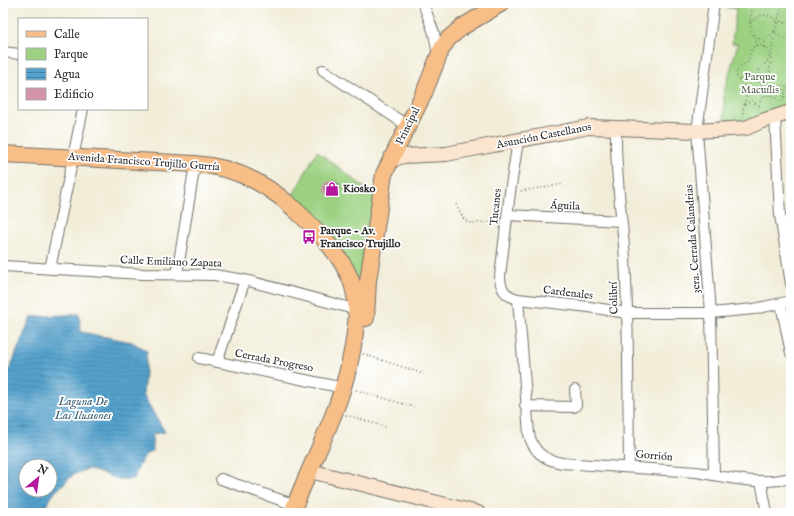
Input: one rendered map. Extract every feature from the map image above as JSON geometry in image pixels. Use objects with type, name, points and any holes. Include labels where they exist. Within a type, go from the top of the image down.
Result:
[{"type":"main road","name":"Principal","points":[[349,389],[362,354],[368,281],[382,181],[429,82],[438,57],[448,39],[456,31],[502,3]]},
{"type":"main road","name":"Avenida Francisco Trujillo Gurría","points":[[3,154],[216,166],[237,171],[276,193],[300,214],[322,237],[338,258],[351,280],[358,310],[349,389]]},
{"type":"main road","points":[[351,280],[359,286],[364,285],[368,281]]},
{"type":"main road","points":[[296,510],[346,415],[349,389]]},
{"type":"main road","points":[[315,473],[332,420],[349,389]]},
{"type":"street","points":[[423,3],[435,39],[438,57]]},
{"type":"street","name":"3era. Cerrada Calandrias","points":[[714,3],[697,131],[711,313],[714,474]]},
{"type":"street","points":[[3,52],[18,54]]},
{"type":"street","points":[[323,70],[408,126]]},
{"type":"street","points":[[50,269],[83,110]]},
{"type":"street","name":"Asunción Castellanos","points":[[391,160],[403,156],[446,154],[589,127],[697,131],[746,128],[775,116],[791,112]]},
{"type":"street","points":[[775,116],[780,215],[791,284]]},
{"type":"street","name":"Colibrí","points":[[616,129],[615,153],[622,221],[627,313],[629,466]]},
{"type":"street","name":"Tucanes","points":[[500,276],[518,141]]},
{"type":"street","points":[[177,274],[195,164]]},
{"type":"street","name":"Águila","points":[[507,218],[622,221]]},
{"type":"street","name":"Calle Emiliano Zapata","points":[[3,266],[143,274],[214,274],[245,280],[358,310]]},
{"type":"street","name":"Cardenales","points":[[500,276],[504,293],[518,299],[627,313],[711,313],[786,302]]},
{"type":"street","points":[[217,362],[245,280]]},
{"type":"street","name":"Gorrión","points":[[518,299],[525,406],[529,434],[538,453],[548,460],[562,463],[629,466],[714,474],[731,480],[761,482],[791,478]]},
{"type":"street","points":[[786,302],[791,353]]},
{"type":"street","name":"Cerrada Progreso","points":[[199,358],[349,389]]},
{"type":"street","points":[[525,406],[574,407],[576,403],[575,390]]},
{"type":"street","points":[[315,473],[478,513]]},
{"type":"street","points":[[221,480],[296,510]]},
{"type":"street","points":[[761,482],[768,513]]},
{"type":"path","points":[[754,3],[750,30],[757,38],[765,39],[774,32]]},
{"type":"path","points":[[756,46],[764,47],[769,52],[769,59],[759,70],[759,83],[766,89],[788,90],[789,87],[768,85],[774,32],[783,3]]},
{"type":"path","points":[[750,22],[762,15],[771,16],[777,22]]},
{"type":"path","points":[[777,22],[784,21],[791,27]]},
{"type":"path","points":[[774,32],[782,39],[787,38],[791,34]]},
{"type":"path","points":[[746,128],[742,105],[747,91],[745,86],[739,81],[736,73],[740,66],[746,64],[750,52],[756,46],[757,38]]},
{"type":"path","points":[[764,47],[765,39]]},
{"type":"path","points":[[758,105],[766,95],[774,96],[779,101],[784,100],[786,96],[785,90]]},
{"type":"path","points":[[742,105],[752,101],[758,105],[762,121]]},
{"type":"path","points":[[510,192],[564,184]]},
{"type":"path","points":[[456,204],[463,218],[469,223],[507,218]]},
{"type":"path","points":[[362,354],[424,374]]},
{"type":"path","points":[[349,389],[414,407]]},
{"type":"path","points":[[346,415],[386,427]]},
{"type":"green space","name":"Parque Macuílis","points":[[715,3],[791,3],[791,108],[748,120],[724,123],[724,92],[738,43],[732,44],[736,9],[714,6]]},
{"type":"green space","points":[[317,151],[377,197],[361,297],[291,199]]},
{"type":"water","name":"Laguna De Las Ilusiones","points":[[79,314],[81,332],[132,342],[147,351],[143,395],[165,432],[153,434],[153,450],[143,458],[134,479],[118,479],[88,469],[74,474],[58,489],[58,458],[18,458],[18,498],[51,498],[45,507],[48,513],[3,513],[3,374],[10,368],[31,317]]},
{"type":"building","name":"Kiosko","points":[[332,181],[337,183],[339,188],[337,193],[332,195],[327,193],[325,188],[327,183]]},
{"type":"place","name":"Kiosko","points":[[332,189]]},
{"type":"place","name":"Parque - Av. Francisco Trujillo","points":[[309,237]]}]
